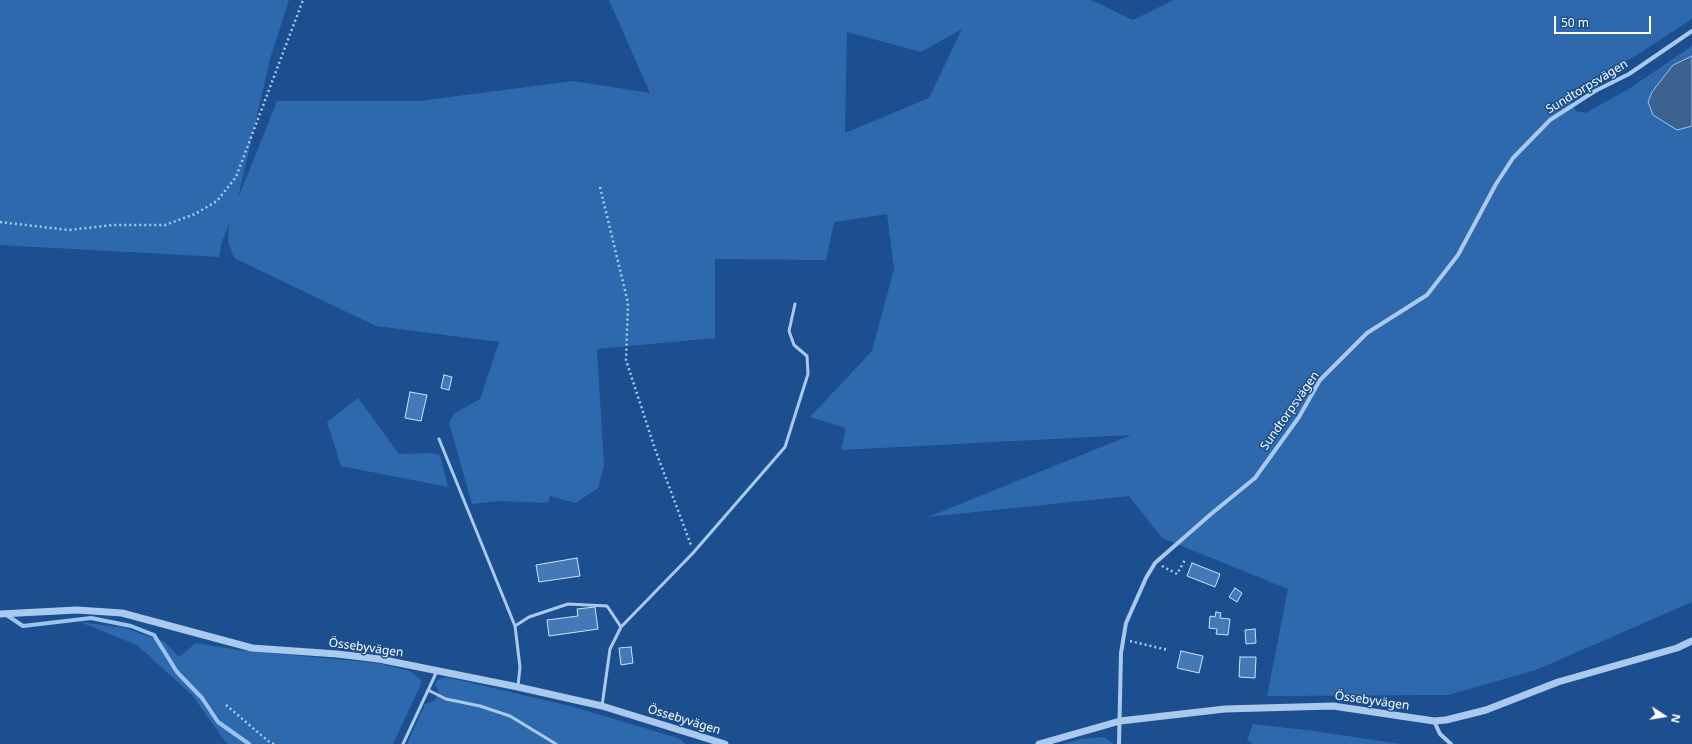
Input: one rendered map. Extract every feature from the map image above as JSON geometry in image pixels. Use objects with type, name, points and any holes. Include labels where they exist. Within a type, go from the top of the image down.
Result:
[{"type":"street","name":"Sundtorpsvägen","points":[[1119,744],[1121,653],[1126,623],[1146,578],[1155,563],[1255,478],[1299,417],[1320,380],[1367,333],[1426,294],[1458,254],[1496,184],[1513,158],[1550,120],[1595,91],[1629,74],[1692,31]]},
{"type":"street","name":"Össebyvägen","points":[[0,614],[77,610],[122,613],[252,648],[372,658],[518,687],[602,706],[725,744]]},
{"type":"street","name":"Össebyvägen","points":[[1039,744],[1120,721],[1225,709],[1333,706],[1434,720],[1446,720],[1486,710],[1558,682],[1677,648],[1692,641]]},
{"type":"street","points":[[1434,720],[1440,734],[1451,744]]},
{"type":"lane","points":[[602,706],[610,649],[621,627],[693,553],[786,447],[808,374],[807,356],[794,344],[789,331],[795,304]]},
{"type":"lane","points":[[439,439],[514,626],[520,667],[518,687]]},
{"type":"lane","points":[[514,626],[529,617],[568,604],[607,606],[621,627]]},
{"type":"lane","points":[[403,744],[437,671]]},
{"type":"lane","points":[[428,690],[446,699],[480,706],[510,716],[556,744]]},
{"type":"path","points":[[0,222],[69,230],[114,226],[165,225],[195,214],[217,200],[236,177],[303,0]]},
{"type":"path","points":[[600,187],[628,303],[626,360],[655,449],[693,553]]},
{"type":"path","points":[[1155,563],[1177,574],[1185,560]]},
{"type":"path","points":[[1124,640],[1168,650]]},
{"type":"path","points":[[226,705],[274,744]]},
{"type":"shaded area","points":[[0,0],[289,0],[270,59],[238,198],[277,101],[419,101],[573,81],[650,93],[609,0],[1091,0],[1133,20],[1173,0],[1692,0],[1692,19],[1637,55],[1567,93],[1576,111],[1586,113],[1630,88],[1692,46],[1692,602],[1536,670],[1448,695],[1267,696],[1288,589],[1162,538],[1129,496],[928,517],[1131,435],[841,450],[846,428],[810,417],[872,351],[894,269],[887,214],[834,222],[826,260],[715,259],[715,338],[597,349],[604,465],[598,488],[576,503],[550,496],[548,503],[501,501],[472,504],[449,423],[455,413],[480,399],[499,342],[376,326],[234,258],[228,242],[229,224],[222,241],[219,257],[0,245]],"holes":[[[962,29],[929,98],[845,133],[847,32],[921,52]]]},
{"type":"shaded area","points":[[1692,56],[1692,126],[1677,130],[1653,115],[1648,102],[1652,92],[1673,65]]},
{"type":"shaded area","points":[[358,398],[399,454],[430,453],[440,455],[448,487],[341,466],[327,422]]},
{"type":"shaded area","points":[[80,622],[125,628],[165,642],[179,657],[196,643],[238,650],[377,663],[410,671],[421,680],[421,684],[393,744],[227,744],[192,695],[137,645]]},
{"type":"shaded area","points":[[446,677],[570,706],[678,738],[686,744],[407,744],[425,704],[434,701],[439,692],[435,685],[437,680]]},
{"type":"shaded area","points":[[1253,724],[1314,731],[1401,744],[1253,744],[1247,740]]},
{"type":"shaded area","points":[[1104,737],[1114,744],[1064,744],[1080,739]]},
{"type":"building","points":[[444,375],[452,377],[449,390],[441,388]]},
{"type":"building","points":[[410,392],[427,395],[421,421],[405,418]]},
{"type":"building","points":[[577,558],[580,576],[539,582],[536,565]]},
{"type":"building","points":[[1192,563],[1220,574],[1215,587],[1187,576]]},
{"type":"building","points":[[1235,588],[1242,593],[1237,602],[1229,597]]},
{"type":"building","points":[[595,607],[598,629],[549,636],[547,620],[578,616],[577,609]]},
{"type":"building","points":[[1216,612],[1221,613],[1220,618],[1230,619],[1228,635],[1216,634],[1217,629],[1209,628],[1210,616],[1215,617]]},
{"type":"building","points":[[1255,629],[1256,643],[1246,644],[1245,630]]},
{"type":"building","points":[[631,647],[633,663],[621,665],[619,648]]},
{"type":"building","points":[[1181,651],[1203,656],[1199,673],[1177,668]]},
{"type":"building","points":[[1240,657],[1256,657],[1255,678],[1239,677]]},
{"type":"waterway","points":[[5,614],[23,626],[91,618],[131,626],[154,635],[177,672],[202,698],[218,722],[249,744]]}]
